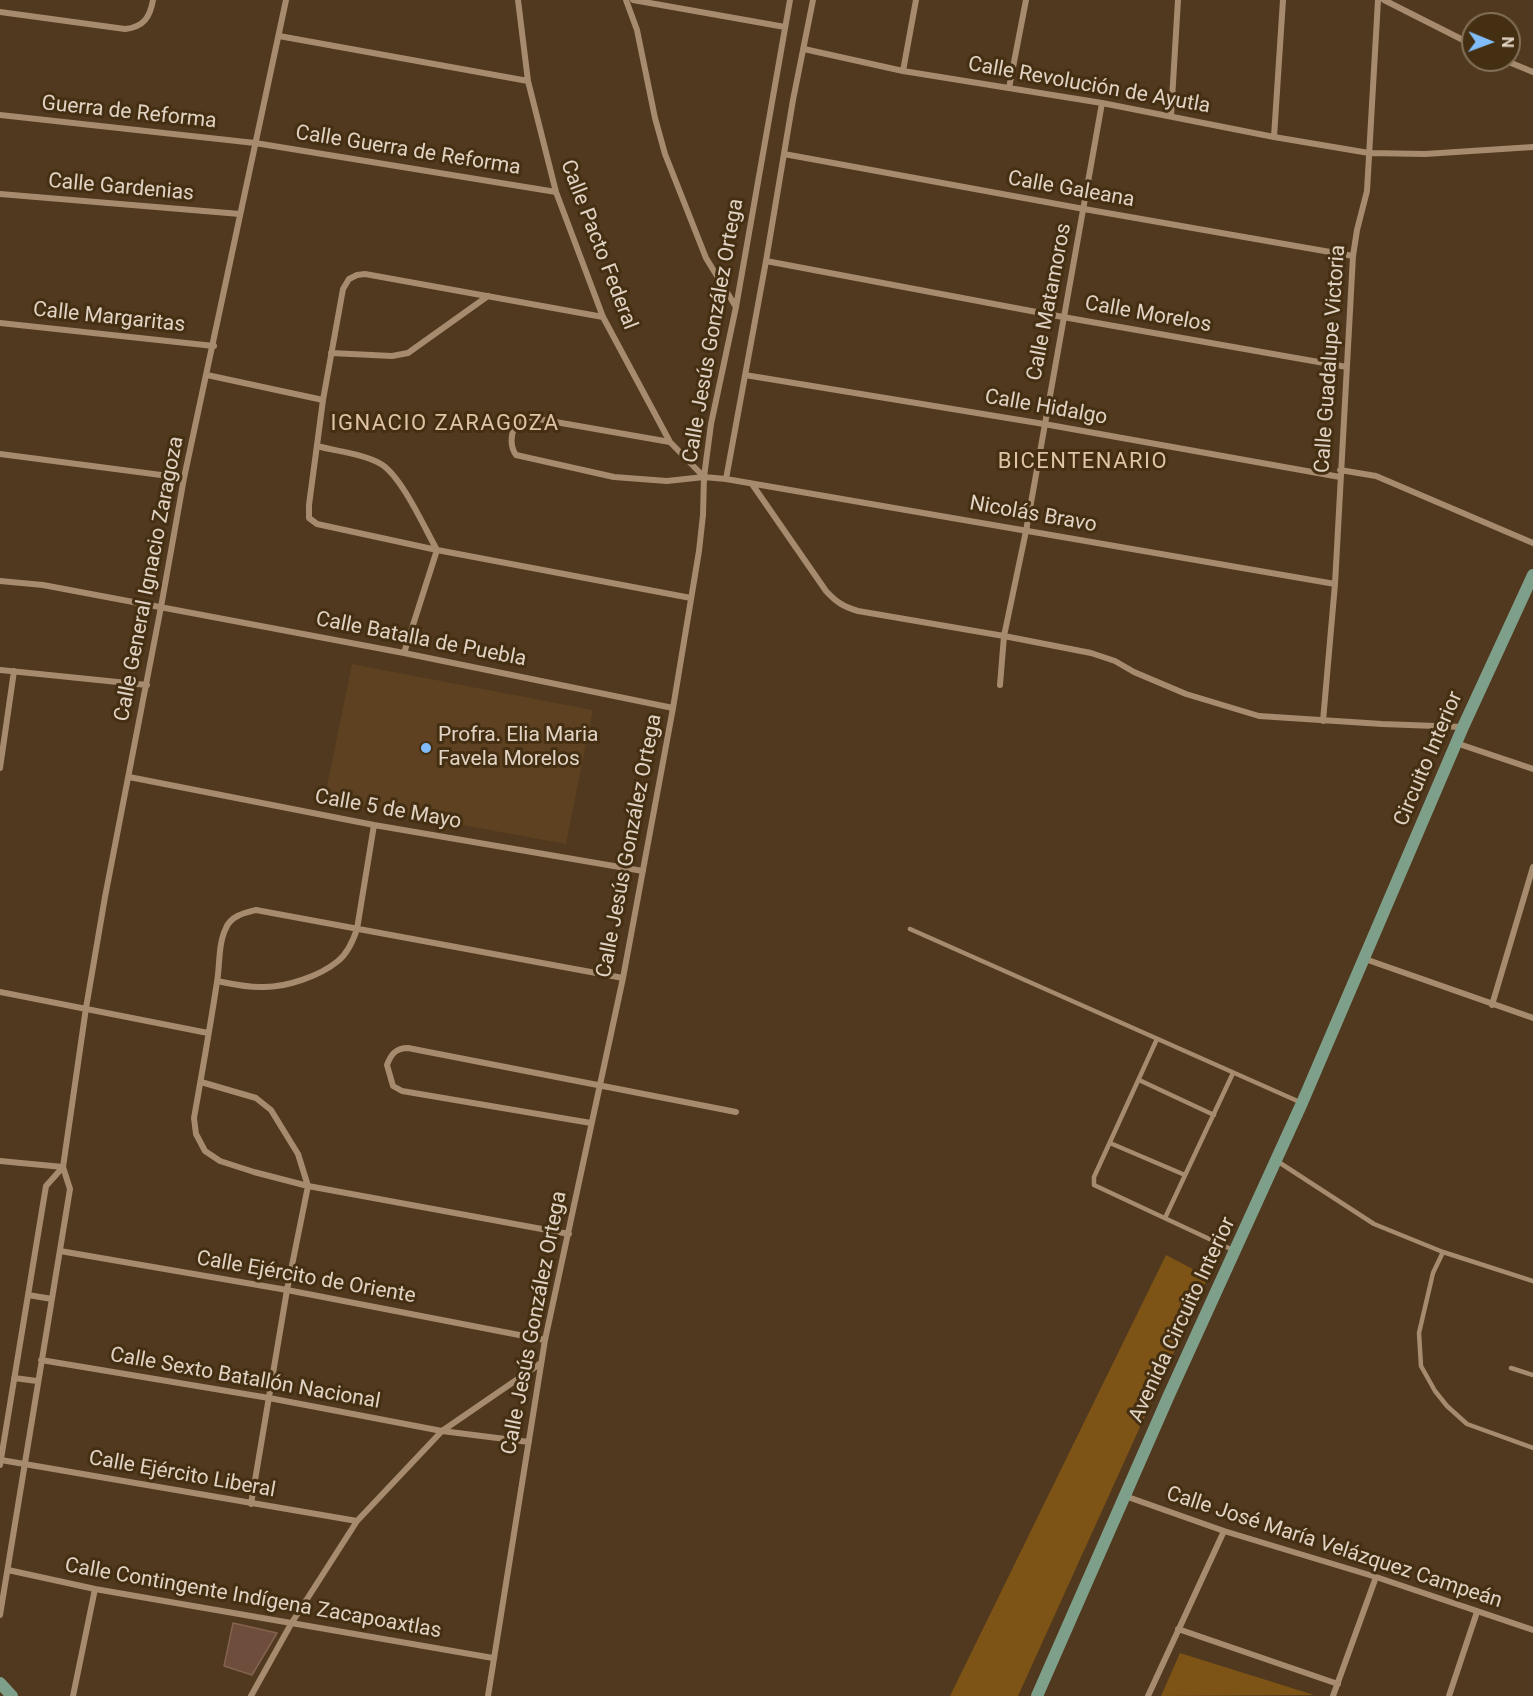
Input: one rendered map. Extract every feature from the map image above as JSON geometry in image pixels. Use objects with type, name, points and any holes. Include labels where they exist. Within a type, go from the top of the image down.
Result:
[{"type":"main road","name":"Circuito Interior","points":[[1365,959],[1463,727],[1533,575]]},
{"type":"main road","name":"Avenida Circuito Interior","points":[[1037,1696],[1365,959]]},
{"type":"main road","points":[[0,1683],[12,1696]]},
{"type":"street","points":[[0,12],[125,29],[134,28],[147,18],[153,0]]},
{"type":"street","name":"Calle General Ignacio Zaragoza","points":[[0,1615],[70,1189],[63,1167],[105,897],[147,685],[184,478],[286,0]]},
{"type":"street","name":"Calle Pacto Federal","points":[[518,0],[528,81],[556,192],[603,317],[670,442],[704,477]]},
{"type":"street","points":[[626,0],[637,30],[655,118],[665,154],[706,258],[735,307]]},
{"type":"street","points":[[633,0],[785,27]]},
{"type":"street","name":"Calle Jesús González Ortega","points":[[488,1696],[545,1340],[622,978],[673,708],[700,542],[704,477],[711,424],[735,307],[790,0]]},
{"type":"street","name":"Calle Jesús González Ortega","points":[[726,478],[813,0]]},
{"type":"street","points":[[903,71],[916,0]]},
{"type":"street","points":[[1009,88],[1026,0]]},
{"type":"street","points":[[1171,116],[1178,0]]},
{"type":"street","points":[[1274,137],[1283,0]]},
{"type":"street","name":"Calle Guadalupe Victoria","points":[[1323,721],[1335,584],[1353,256],[1357,230],[1366,200],[1377,0]]},
{"type":"street","points":[[1384,0],[1461,39]]},
{"type":"street","points":[[279,36],[528,81]]},
{"type":"street","name":"Calle Revolución de Ayutla","points":[[804,49],[903,71],[1102,103],[1369,153],[1425,154],[1533,147]]},
{"type":"street","name":"Calle Matamoros","points":[[1000,685],[1004,636],[1026,531],[1102,103]]},
{"type":"street","name":"Guerra de Reforma","points":[[0,115],[255,143]]},
{"type":"street","name":"Calle Guerra de Reforma","points":[[255,143],[556,192]]},
{"type":"street","name":"Calle Galeana","points":[[784,154],[1084,210],[1353,256]]},
{"type":"street","name":"Calle Gardenias","points":[[0,194],[240,214]]},
{"type":"street","name":"Calle Morelos","points":[[766,261],[1347,367]]},
{"type":"street","points":[[603,317],[365,274],[349,279],[343,289],[323,400],[309,518],[317,524],[437,550],[691,598]]},
{"type":"street","points":[[331,353],[392,357],[408,353],[488,296]]},
{"type":"street","name":"Calle Margaritas","points":[[0,323],[214,346]]},
{"type":"street","points":[[207,375],[323,400]]},
{"type":"street","name":"Calle Hidalgo","points":[[745,375],[1340,474],[1381,478],[1533,543]]},
{"type":"street","name":"Nicolás Bravo","points":[[670,442],[527,417],[517,421],[514,426],[513,451],[519,457],[614,477],[667,481],[704,477],[726,478],[1335,584]]},
{"type":"street","points":[[317,446],[381,464],[398,481],[437,550],[404,653]]},
{"type":"street","points":[[0,454],[184,478]]},
{"type":"street","points":[[752,484],[826,591],[845,608],[1092,653],[1115,661],[1134,672],[1186,694],[1259,716],[1463,727]]},
{"type":"street","name":"Calle Batalla de Puebla","points":[[0,581],[43,585],[161,607],[404,653],[673,708]]},
{"type":"street","points":[[0,670],[147,685]]},
{"type":"street","points":[[0,768],[2,739],[14,671]]},
{"type":"street","points":[[1456,743],[1533,769]]},
{"type":"street","name":"Calle 5 de Mayo","points":[[129,777],[374,825],[642,871]]},
{"type":"street","points":[[217,981],[263,987],[289,984],[312,976],[339,961],[352,944],[357,929],[374,825]]},
{"type":"street","points":[[1492,1005],[1533,867]]},
{"type":"street","points":[[569,1234],[308,1186],[220,1161],[205,1151],[196,1134],[194,1119],[225,929],[233,919],[256,910],[622,978]]},
{"type":"street","points":[[1365,959],[1533,1018]]},
{"type":"street","points":[[0,992],[208,1033]]},
{"type":"street","points":[[591,1123],[402,1091],[393,1086],[387,1065],[392,1054],[400,1048],[408,1048],[736,1112]]},
{"type":"street","points":[[201,1082],[256,1098],[271,1110],[298,1154],[308,1186],[287,1290],[251,1504]]},
{"type":"street","points":[[0,1161],[63,1167]]},
{"type":"street","name":"Calle General Ignacio Zaragoza","points":[[1,1462],[46,1186],[63,1167]]},
{"type":"street","name":"Calle Ejército de Oriente","points":[[60,1251],[287,1290],[545,1340]]},
{"type":"street","points":[[28,1295],[52,1299]]},
{"type":"street","name":"Calle Sexto Batallón Nacional","points":[[41,1360],[269,1398],[442,1431],[529,1442]]},
{"type":"street","points":[[251,1696],[291,1624],[357,1521],[442,1431],[541,1363]]},
{"type":"street","points":[[15,1378],[37,1381]]},
{"type":"street","name":"Calle Ejército Liberal","points":[[1,1462],[357,1521]]},
{"type":"street","name":"Calle José María Velázquez Campeán","points":[[1125,1496],[1224,1531],[1376,1577],[1533,1630]]},
{"type":"street","points":[[1148,1696],[1224,1531]]},
{"type":"street","name":"Calle Contingente Indígena Zacapoaxtlas","points":[[8,1570],[95,1589],[493,1659]]},
{"type":"street","points":[[1333,1696],[1376,1577]]},
{"type":"street","points":[[73,1696],[95,1589]]},
{"type":"street","points":[[1449,1696],[1477,1612]]},
{"type":"street","points":[[1178,1629],[1338,1684]]},
{"type":"lane","points":[[910,929],[1302,1103]]},
{"type":"lane","points":[[1158,1039],[1094,1177],[1094,1185],[1236,1251]]},
{"type":"lane","points":[[1165,1218],[1233,1073]]},
{"type":"lane","points":[[1139,1080],[1214,1115]]},
{"type":"lane","points":[[1110,1143],[1185,1175]]},
{"type":"lane","points":[[1277,1161],[1374,1224],[1443,1252],[1533,1281]]},
{"type":"lane","points":[[1443,1252],[1433,1273],[1419,1332],[1421,1366],[1435,1391],[1447,1406],[1467,1424],[1533,1448]]},
{"type":"lane","points":[[1511,1368],[1533,1375]]},
{"type":"shaded area","name":"Profra. Elia Maria Favela Morelos","points":[[352,664],[593,710],[566,844],[324,800]]},
{"type":"shaded area","points":[[1166,1255],[1208,1277],[1018,1696],[950,1696]]},
{"type":"shaded area","points":[[1180,1653],[1314,1695],[1161,1696]]},
{"type":"building","points":[[233,1623],[277,1633],[252,1675],[224,1666]]},
{"type":"place","name":"Profra. Elia Maria Favela Morelos","points":[[426,748]]},
{"type":"district","name":"IGNACIO ZARAGOZA","points":[[445,424]]},
{"type":"district","name":"BICENTENARIO","points":[[1083,462]]}]
